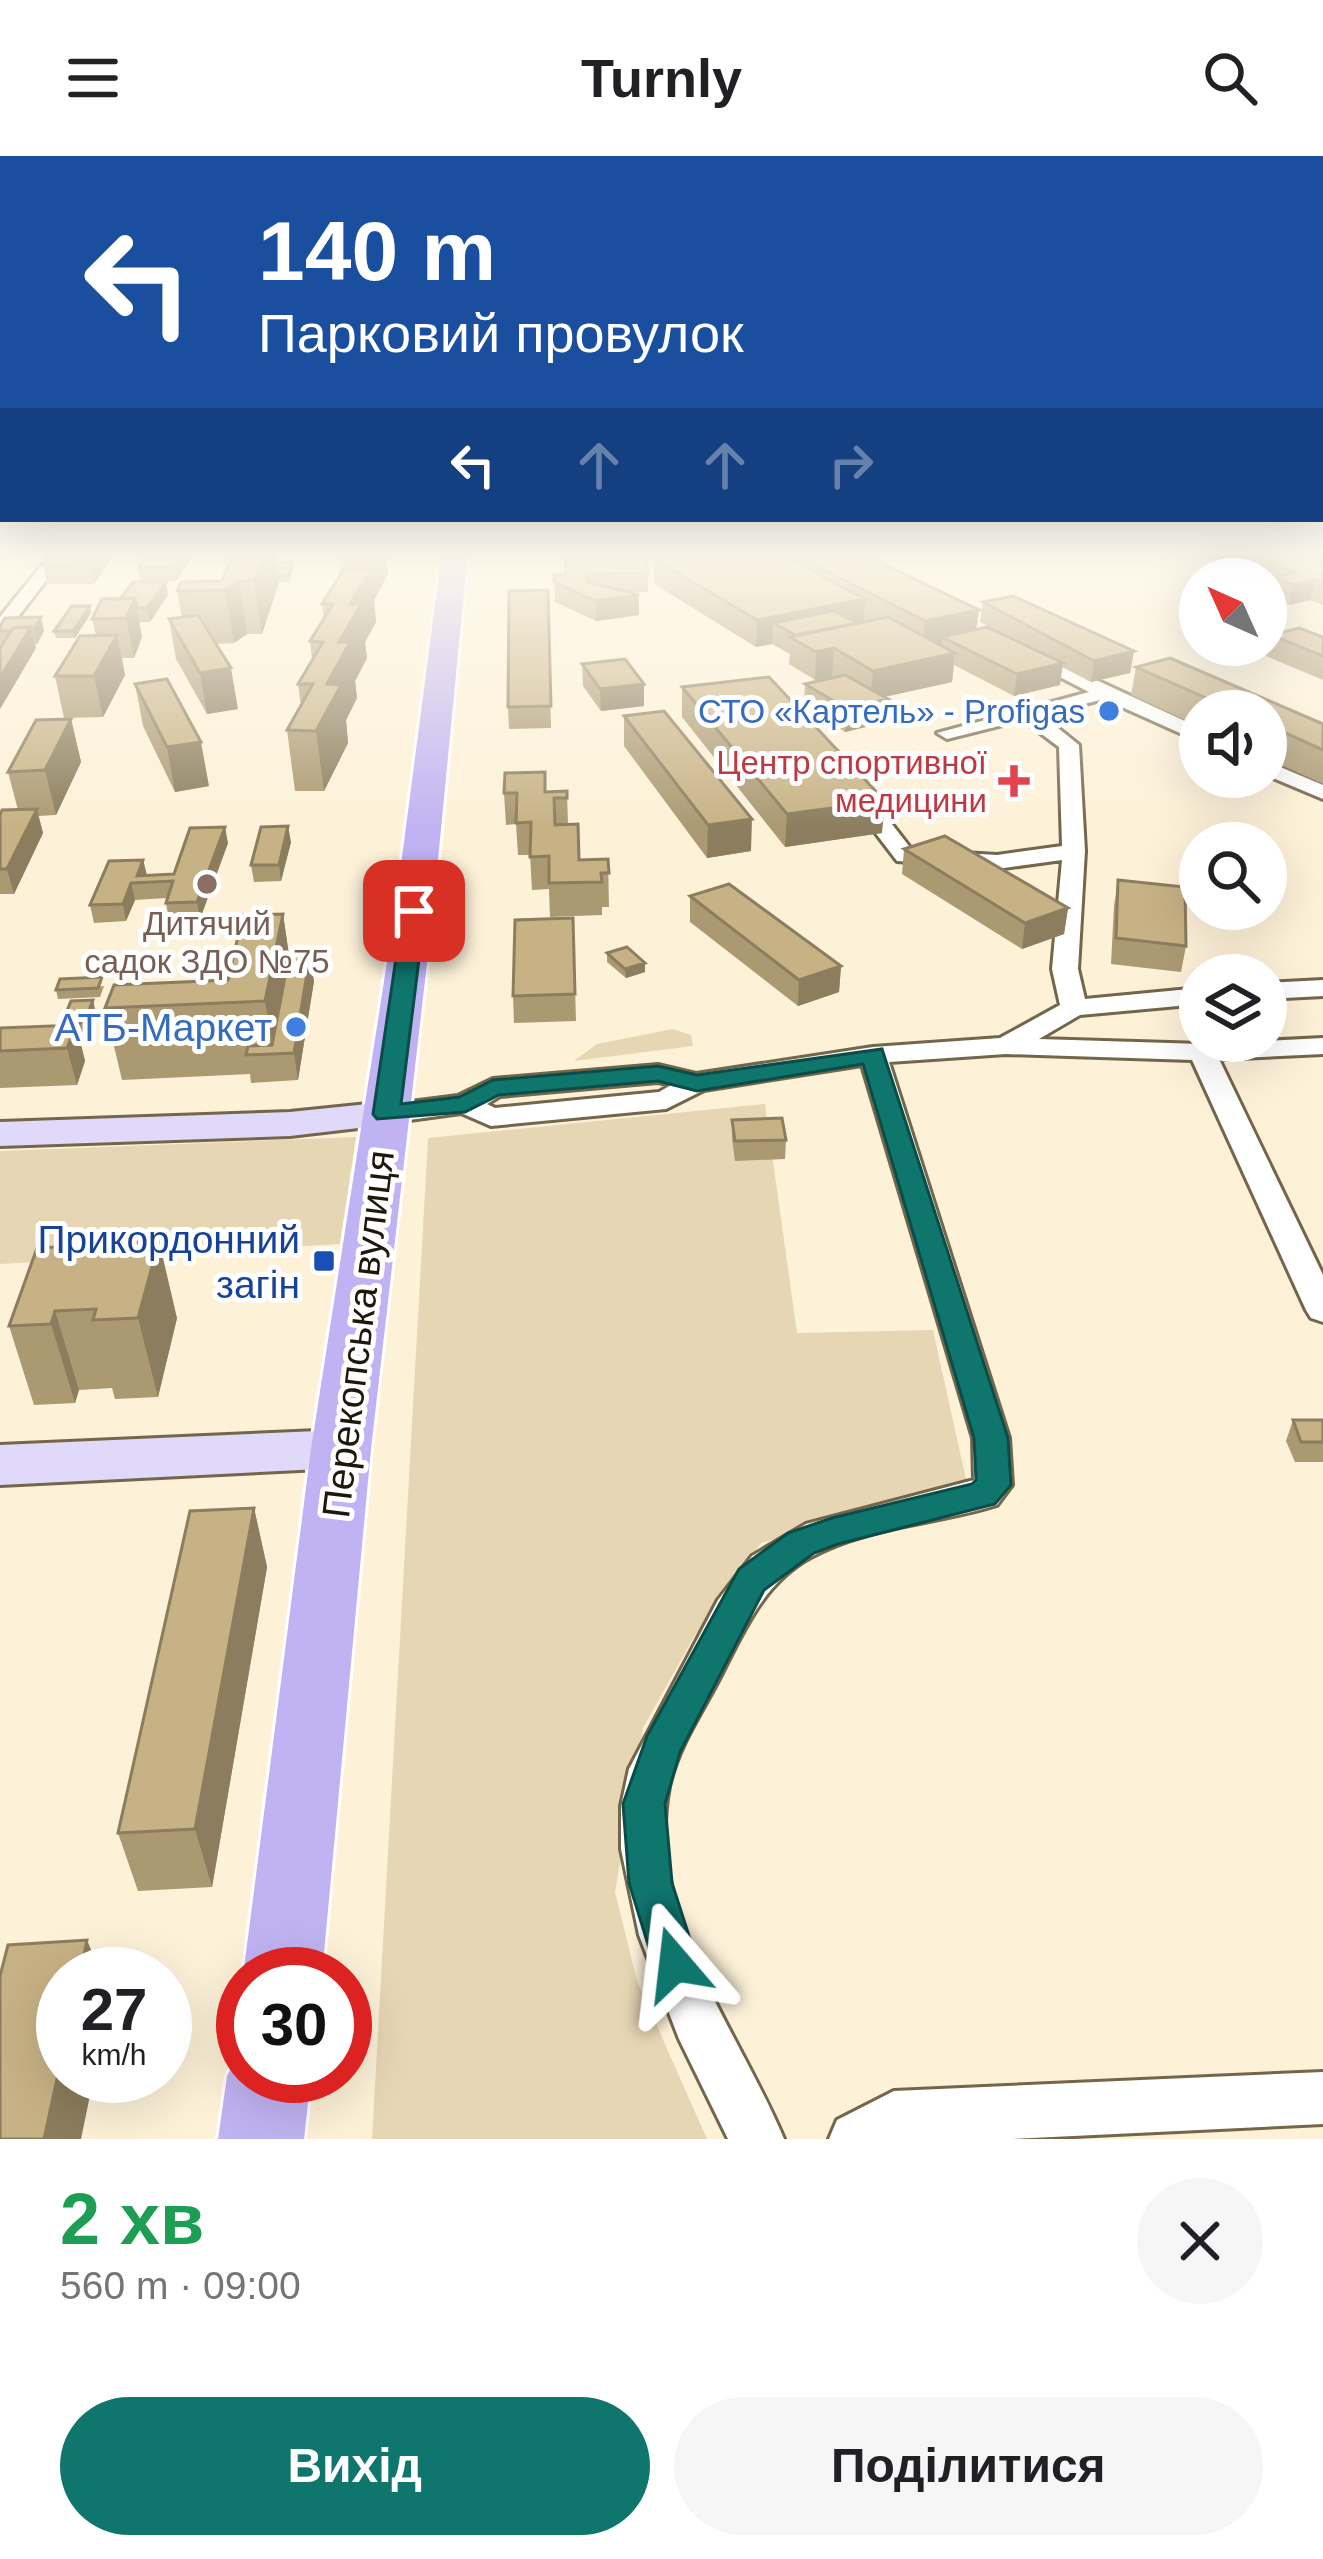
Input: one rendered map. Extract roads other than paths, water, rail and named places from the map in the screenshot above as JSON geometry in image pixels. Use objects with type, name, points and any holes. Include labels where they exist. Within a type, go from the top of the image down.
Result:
[{"type":"main road","name":"Перекопська вулиця","points":[[285,1947],[341,1448],[444,644]]},
{"type":"main road","points":[[0,1134],[290,1124],[387,1114]]},
{"type":"main road","points":[[0,1465],[341,1448]]},
{"type":"main road","points":[[261,2139],[266,2103]]},
{"type":"street","points":[[1007,644],[1179,726]]},
{"type":"street","points":[[947,734],[1106,693]]},
{"type":"street","points":[[1027,712],[1069,745],[1074,851],[1065,969],[1074,1008]]},
{"type":"street","points":[[838,770],[905,856],[997,862],[1074,851]]},
{"type":"street","points":[[1287,776],[1323,793]]},
{"type":"street","points":[[1287,990],[1323,988]]},
{"type":"street","points":[[1006,1046],[1074,1008],[1179,998]]},
{"type":"street","points":[[387,1114],[465,1104],[490,1117],[666,1100],[697,1083],[873,1055],[1006,1046],[1179,1051]]},
{"type":"street","points":[[1287,1048],[1323,1046]]},
{"type":"street","points":[[757,2139],[687,2005],[651,1883],[644,1804],[661,1749],[729,1617],[752,1580],[774,1559],[832,1532],[963,1502],[993,1485],[991,1438],[873,1055]]},
{"type":"street","points":[[1207,1062],[1323,1310]]},
{"type":"street","points":[[856,2139],[893,2118],[1323,2098]]},
{"type":"place","name":"СТО «Картель» - Profigas","points":[[1109,711]]},
{"type":"place","name":"Центр спортивної медицини","points":[[1014,781]]},
{"type":"place","name":"Дитячий садок ЗДО №75","points":[[207,884]]},
{"type":"place","name":"АТБ-Маркет","points":[[296,1027]]},
{"type":"place","name":"Прикордонний загін","points":[[324,1261]]}]
